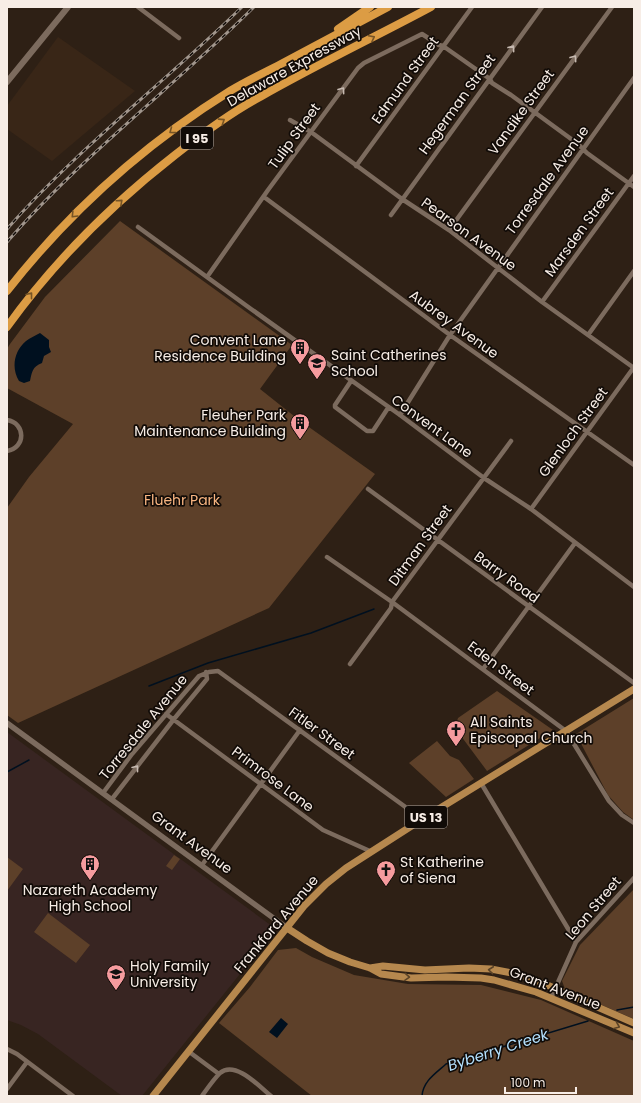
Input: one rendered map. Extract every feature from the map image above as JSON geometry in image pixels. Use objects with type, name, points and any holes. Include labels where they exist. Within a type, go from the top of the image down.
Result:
[{"type":"highway","points":[[296,56],[370,7]]},
{"type":"highway","name":"Delaware Expressway","points":[[7,291],[91,197],[143,152],[192,115],[232,90],[388,7]]},
{"type":"highway","name":"Delaware Expressway","points":[[7,327],[30,294],[82,236],[145,178],[203,134],[259,97],[431,7]]},
{"type":"main road","points":[[7,82],[68,7]]},
{"type":"main road","name":"Frankford Avenue","points":[[153,1096],[287,928],[310,900],[326,884],[346,868],[422,819],[634,689]]},
{"type":"main road","name":"Grant Avenue","points":[[287,928],[328,953],[370,968],[381,974],[418,978],[446,977],[494,980],[551,998],[634,1034]]},
{"type":"main road","name":"Grant Avenue","points":[[370,968],[383,966],[418,970],[469,968],[491,969],[517,974],[555,988],[634,1022]]},
{"type":"street","name":"Edmund Street","points":[[356,166],[472,7]]},
{"type":"street","name":"Hegerman Street","points":[[391,215],[542,7]]},
{"type":"street","name":"Vandike Street","points":[[448,230],[612,7]]},
{"type":"street","points":[[141,8],[179,38]]},
{"type":"street","name":"Tulip Street","points":[[207,277],[358,68],[364,63],[422,34],[439,45],[444,46]]},
{"type":"street","points":[[444,46],[490,79],[492,83],[535,112],[634,187]]},
{"type":"street","name":"Torresdale Avenue","points":[[400,415],[450,335],[582,148],[634,78]]},
{"type":"street","name":"Pearson Avenue","points":[[290,120],[311,132],[402,199],[448,230],[542,302],[634,368]]},
{"type":"street","name":"Marsden Street","points":[[542,302],[634,176]]},
{"type":"street","name":"Aubrey Avenue","points":[[264,197],[450,335],[587,431],[634,466]]},
{"type":"street","name":"Convent Lane","points":[[138,227],[388,408],[400,415],[484,478],[531,509],[634,587]]},
{"type":"street","points":[[588,335],[634,271]]},
{"type":"street","name":"Glenloch Street","points":[[531,509],[634,368]]},
{"type":"street","points":[[351,381],[335,407],[367,431],[374,431],[388,408]]},
{"type":"street","points":[[7,420],[18,425],[22,437],[18,446],[7,451]]},
{"type":"street","name":"Ditman Street","points":[[350,664],[391,608],[392,602],[510,441]]},
{"type":"street","name":"Barry Road","points":[[368,489],[634,683]]},
{"type":"street","points":[[483,669],[575,543]]},
{"type":"street","name":"Eden Street","points":[[328,557],[392,602],[566,731],[609,801],[622,815],[634,823]]},
{"type":"street","name":"Fitler Street","points":[[206,672],[218,671],[223,674],[422,819]]},
{"type":"street","name":"Torresdale Avenue","points":[[103,793],[132,754],[166,714],[199,676],[206,672],[207,679],[112,799]]},
{"type":"street","name":"Primrose Lane","points":[[166,714],[325,831],[372,852]]},
{"type":"street","name":"Grant Avenue","points":[[7,723],[287,928]]},
{"type":"street","points":[[202,865],[260,783],[300,730]]},
{"type":"street","points":[[481,783],[576,942]]},
{"type":"street","name":"Leon Street","points":[[551,998],[576,942],[634,878]]},
{"type":"street","points":[[7,1049],[17,1054],[73,1096]]},
{"type":"street","points":[[188,1051],[219,1074]]},
{"type":"street","points":[[7,1089],[27,1062]]},
{"type":"street","points":[[202,1096],[219,1074],[229,1069],[239,1071],[271,1096]]},
{"type":"shaded area","points":[[58,37],[135,91],[52,161],[7,129],[7,106]]},
{"type":"shaded area","name":"Holy Family University","points":[[7,732],[276,929],[142,1096],[122,1096],[38,1034],[21,1025],[7,1020]]},
{"type":"green space","name":"Fluehr Park","points":[[120,221],[292,345],[260,389],[299,420],[375,474],[269,608],[18,723],[7,715],[7,508],[29,477],[73,424],[7,388],[7,349],[45,297]]},
{"type":"green space","points":[[497,691],[553,730],[487,771],[461,736],[456,724],[458,718]]},
{"type":"green space","points":[[634,698],[634,820],[623,812],[608,795],[576,734]]},
{"type":"green space","points":[[437,741],[450,756],[459,760],[474,779],[446,797],[409,763]]},
{"type":"green space","points":[[174,855],[180,859],[172,870],[166,866]]},
{"type":"green space","points":[[7,857],[23,869],[7,891]]},
{"type":"green space","points":[[634,889],[634,1019],[565,989],[562,981],[580,945]]},
{"type":"green space","points":[[48,913],[90,945],[76,963],[34,932]]},
{"type":"green space","points":[[296,948],[312,957],[354,975],[408,984],[481,985],[541,1000],[634,1041],[634,1096],[312,1096],[219,1023],[250,987],[278,950]]},
{"type":"water","points":[[40,333],[49,340],[51,352],[44,356],[42,363],[34,368],[30,381],[24,383],[19,381],[15,371],[16,355],[26,341]]},
{"type":"water","points":[[281,1018],[288,1024],[277,1038],[269,1032]]},
{"type":"waterway","points":[[149,686],[208,663],[311,633],[374,609]]},
{"type":"waterway","points":[[7,772],[29,760]]},
{"type":"waterway","name":"Byberry Creek","points":[[617,1010],[634,1007]]},
{"type":"waterway","name":"Byberry Creek","points":[[422,1096],[427,1082],[446,1064],[588,1021]]},
{"type":"railway","points":[[7,229],[34,199],[92,143],[213,35],[242,7]]},
{"type":"railway","points":[[7,242],[66,180],[254,7]]},
{"type":"place","name":"Convent Lane Residence Building","points":[[300,365]]},
{"type":"place","name":"Saint Catherines School","points":[[317,380]]},
{"type":"place","name":"Fleuher Park Maintenance Building","points":[[300,440]]},
{"type":"place","name":"All Saints Episcopal Church","points":[[456,747]]},
{"type":"place","name":"Nazareth Academy High School","points":[[90,881]]},
{"type":"place","name":"St Katherine of Siena","points":[[386,887]]},
{"type":"place","name":"Holy Family University","points":[[116,991]]}]
